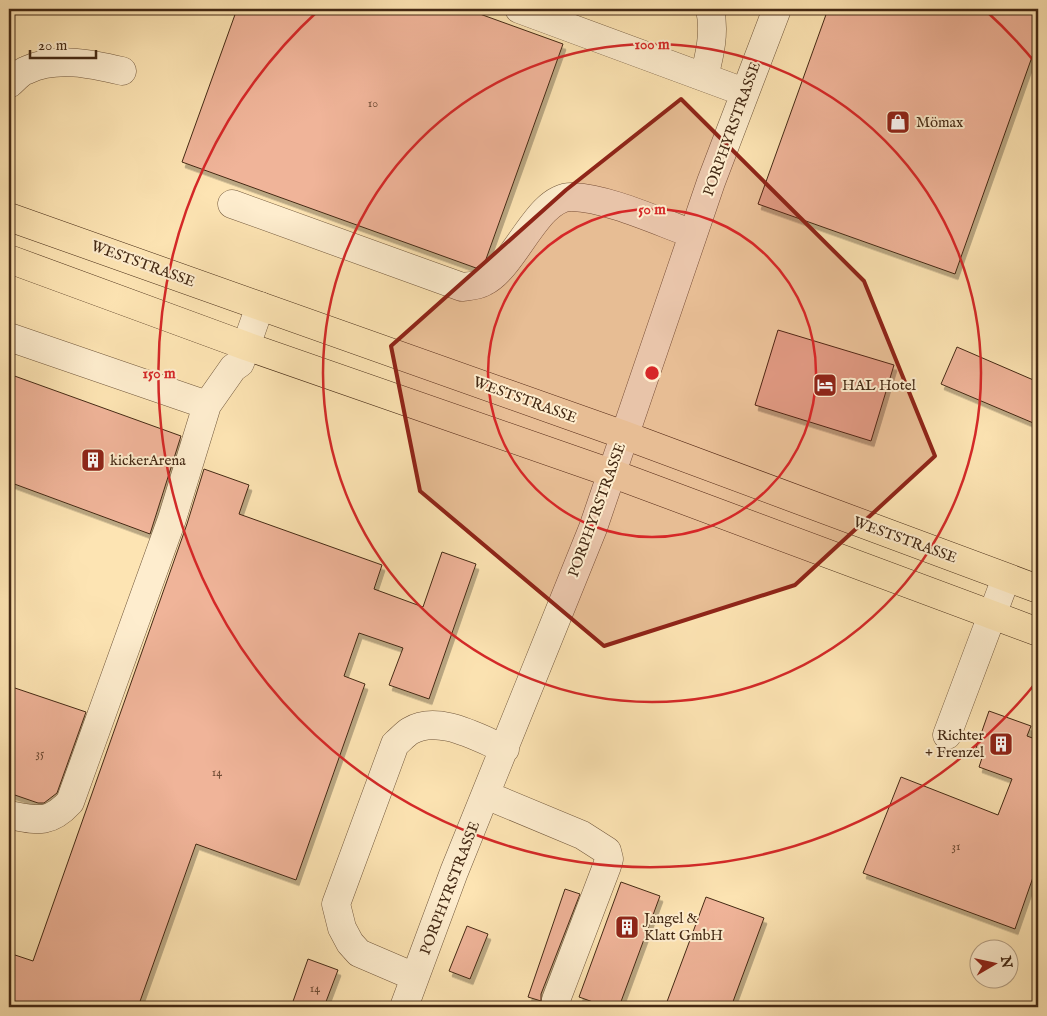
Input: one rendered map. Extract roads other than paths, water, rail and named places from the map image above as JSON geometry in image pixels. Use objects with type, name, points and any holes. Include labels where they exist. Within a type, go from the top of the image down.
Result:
[{"type":"main road","name":"WESTSTRASSE","points":[[9,217],[624,435],[1038,589]]},
{"type":"main road","points":[[9,259],[246,346],[611,473],[1038,632]]},
{"type":"street","points":[[520,9],[744,92]]},
{"type":"street","points":[[704,77],[711,48],[713,22],[710,9]]},
{"type":"street","name":"PORPHYRSTRASSE","points":[[404,1007],[454,872],[593,528],[693,234],[744,92],[777,9]]},
{"type":"street","points":[[9,84],[26,70],[46,64],[69,62],[122,71]]},
{"type":"street","points":[[232,204],[462,286],[473,286],[485,282],[497,272],[543,214],[559,199],[571,197],[611,205],[693,234]]},
{"type":"street","points":[[9,814],[38,821],[53,818],[70,802],[172,518],[207,406],[233,368],[240,363],[260,306]]},
{"type":"street","points":[[9,337],[207,406]]},
{"type":"street","points":[[946,735],[1006,578]]},
{"type":"street","points":[[415,977],[359,953],[350,943],[342,928],[336,904],[395,744],[410,730],[432,724],[444,725],[504,749]]},
{"type":"street","points":[[486,795],[582,835],[607,851],[608,866],[556,1000]]},
{"type":"place","name":"Mömax","points":[[898,122]]},
{"type":"place","name":"HAL Hotel","points":[[825,385]]},
{"type":"place","name":"kickerArena","points":[[93,460]]},
{"type":"place","name":"Richter + Frenzel","points":[[1001,744]]},
{"type":"place","name":"Jangel & Klatt GmbH","points":[[627,927]]}]
